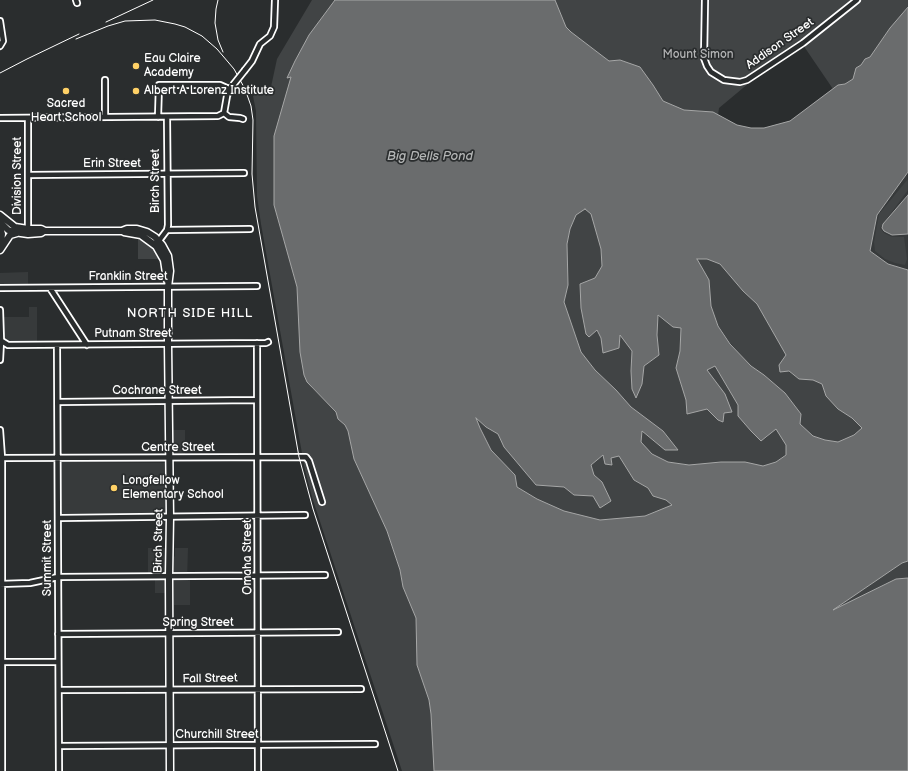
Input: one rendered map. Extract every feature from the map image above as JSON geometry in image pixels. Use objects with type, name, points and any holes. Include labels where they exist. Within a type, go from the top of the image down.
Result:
[{"type":"main road","points":[[0,215],[10,227],[21,228],[28,231]]},
{"type":"main road","points":[[0,222],[20,233]]},
{"type":"main road","points":[[0,227],[2,234],[0,251]]},
{"type":"main road","points":[[0,251],[10,235],[41,229],[45,231],[122,231],[141,235],[157,243]]},
{"type":"main road","name":"Birch Street","points":[[157,243],[164,260],[168,287],[170,458],[170,771]]},
{"type":"street","points":[[224,113],[229,89],[252,61],[260,44],[270,36],[274,27],[275,0]]},
{"type":"street","name":"Addison Street","points":[[705,0],[704,58],[711,72],[724,80],[732,82],[747,80],[803,42],[857,0]]},
{"type":"street","points":[[0,21],[3,41],[1,45]]},
{"type":"street","points":[[105,80],[105,117]]},
{"type":"street","points":[[158,117],[158,85],[220,85],[229,89]]},
{"type":"street","points":[[0,118],[218,116],[224,113]]},
{"type":"street","points":[[224,113],[229,117],[240,118],[243,120]]},
{"type":"street","name":"Birch Street","points":[[157,243],[167,230],[166,117]]},
{"type":"street","name":"Division Street","points":[[28,118],[28,231]]},
{"type":"street","name":"Erin Street","points":[[28,175],[244,173]]},
{"type":"street","points":[[0,251],[10,227]]},
{"type":"street","points":[[167,230],[250,230]]},
{"type":"street","name":"Franklin Street","points":[[0,288],[257,286]]},
{"type":"street","points":[[50,288],[87,345]]},
{"type":"street","points":[[0,310],[0,360]]},
{"type":"street","name":"Putnam Street","points":[[1,340],[8,345],[266,344],[268,342]]},
{"type":"street","name":"Omaha Street","points":[[257,344],[258,771]]},
{"type":"street","name":"Summit Street","points":[[57,345],[59,771]]},
{"type":"street","name":"Cochrane Street","points":[[58,402],[257,400]]},
{"type":"street","points":[[0,430],[2,458],[2,771]]},
{"type":"street","name":"Centre Street","points":[[2,458],[306,457],[309,461],[322,502]]},
{"type":"street","points":[[58,518],[305,515]]},
{"type":"street","points":[[1,584],[30,583],[58,577],[325,575]]},
{"type":"street","name":"Spring Street","points":[[58,634],[338,632]]},
{"type":"street","points":[[1,662],[58,662]]},
{"type":"street","name":"Fall Street","points":[[59,690],[362,688]]},
{"type":"street","name":"Churchill Street","points":[[59,746],[258,746],[375,744]]},
{"type":"shaded area","points":[[908,172],[908,195],[883,224],[907,235],[908,234],[908,270],[888,264],[870,251],[877,215]]},
{"type":"shaded area","points":[[28,272],[28,288],[0,288],[0,273]]},
{"type":"shaded area","points":[[29,307],[37,307],[37,345],[8,345],[1,341],[0,317],[29,317]]},
{"type":"shaded area","points":[[173,430],[185,430],[185,455],[173,454]]},
{"type":"shaded area","name":"Longfellow Elementary School","points":[[61,462],[166,463],[166,513],[62,513]]},
{"type":"shaded area","points":[[148,548],[168,548],[168,593],[155,593],[155,574],[148,574]]},
{"type":"shaded area","points":[[175,548],[188,548],[187,579],[190,579],[190,605],[174,605]]},
{"type":"green space","points":[[312,0],[335,0],[309,36],[295,61],[291,76],[274,205],[297,287],[300,352],[312,388],[336,412],[338,419],[345,425],[348,431],[354,459],[387,531],[400,570],[403,587],[416,618],[417,665],[429,700],[434,771],[402,771],[312,497],[305,470],[261,224],[257,196],[256,111],[253,96],[271,87],[277,59]]},
{"type":"green space","name":"Mount Simon","points":[[555,0],[908,0],[908,7],[890,28],[870,57],[865,59],[861,65],[856,68],[853,79],[845,84],[838,85],[833,89],[801,42],[746,79],[749,83],[719,108],[718,115],[713,112],[684,110],[662,101],[640,67],[620,60],[609,61],[571,32],[566,27]]},
{"type":"green space","points":[[908,179],[908,190],[880,228],[884,233],[892,237],[904,237],[907,259],[905,265],[885,259],[875,251],[874,242],[879,214]]},
{"type":"green space","points":[[585,209],[591,214],[601,249],[602,266],[595,278],[580,284],[581,308],[586,334],[597,330],[601,338],[603,353],[619,348],[620,334],[632,351],[631,371],[642,384],[644,366],[659,355],[657,315],[673,327],[681,327],[680,351],[676,368],[686,400],[687,414],[707,409],[718,420],[723,422],[724,413],[707,369],[715,366],[738,405],[738,416],[751,431],[761,441],[776,428],[786,445],[786,454],[776,462],[763,466],[745,462],[721,462],[689,465],[668,462],[652,454],[641,442],[641,431],[665,450],[678,450],[663,431],[631,407],[595,370],[581,352],[564,302],[568,285],[567,244],[570,229],[576,214]]},
{"type":"green space","points":[[138,236],[150,242],[162,259],[138,259]]},
{"type":"green space","points":[[696,259],[707,259],[720,264],[743,291],[757,304],[786,355],[779,365],[799,379],[813,380],[822,384],[826,396],[838,409],[852,418],[862,428],[854,435],[838,442],[813,436],[800,424],[801,414],[785,393],[751,366],[730,343],[718,325],[711,306],[709,280]]},
{"type":"green space","points":[[475,418],[498,434],[504,447],[536,485],[564,487],[574,495],[593,496],[600,507],[611,501],[602,482],[594,475],[591,465],[603,455],[612,465],[611,458],[619,456],[634,480],[648,488],[653,496],[666,500],[672,505],[645,516],[600,520],[564,511],[537,499],[517,487],[515,475],[491,450]]},
{"type":"green space","points":[[908,561],[908,578],[896,579],[830,612],[902,563]]},
{"type":"water","name":"Big Dells Pond","points":[[335,0],[555,0],[566,27],[571,32],[609,61],[620,60],[640,67],[663,101],[684,110],[713,112],[737,125],[751,128],[764,128],[790,121],[838,85],[845,84],[853,79],[856,68],[861,65],[865,59],[870,57],[890,28],[908,7],[908,172],[877,215],[870,251],[888,264],[908,270],[908,561],[902,563],[833,610],[896,579],[908,578],[908,771],[434,771],[429,700],[417,665],[416,618],[403,587],[400,570],[387,531],[354,459],[348,431],[345,425],[338,419],[336,412],[307,382],[304,375],[300,352],[297,287],[274,205],[274,136],[291,77],[287,78],[309,35]],"holes":[[[585,209],[591,214],[601,249],[602,266],[595,278],[580,284],[581,308],[586,334],[589,337],[597,330],[601,338],[603,353],[619,348],[620,335],[632,351],[632,389],[636,398],[642,384],[644,366],[659,355],[657,335],[658,315],[673,327],[681,328],[680,351],[676,368],[686,400],[687,414],[707,409],[718,420],[723,422],[724,413],[732,412],[725,394],[707,370],[715,366],[738,405],[738,416],[761,441],[776,429],[786,445],[786,455],[776,462],[763,466],[745,462],[721,462],[689,465],[668,462],[652,454],[641,442],[642,431],[665,450],[678,450],[663,431],[631,407],[595,370],[581,352],[564,302],[568,285],[567,244],[570,229],[576,215]],[[697,259],[707,259],[720,264],[743,291],[757,304],[786,355],[779,365],[780,372],[789,371],[799,379],[813,380],[822,384],[826,396],[838,409],[852,418],[862,428],[854,435],[838,442],[813,436],[800,424],[801,414],[785,393],[751,366],[730,344],[718,326],[711,306],[709,280]],[[476,418],[486,427],[498,434],[504,447],[536,485],[564,487],[574,495],[593,496],[600,508],[611,501],[602,482],[594,475],[591,465],[603,455],[605,464],[612,465],[611,458],[619,456],[634,480],[648,488],[653,496],[666,500],[672,505],[645,516],[600,520],[564,511],[537,499],[517,487],[515,475],[491,450]]]},
{"type":"water","points":[[908,195],[908,234],[892,235],[884,231],[882,228],[883,224]]},
{"type":"railway","points":[[106,22],[153,0]]},
{"type":"railway","points":[[218,0],[215,23],[218,40],[223,52]]},
{"type":"railway","points":[[76,39],[125,21],[155,20],[175,24],[185,27],[202,36],[217,49],[234,69],[245,89],[251,106],[253,120],[252,174],[255,207],[299,457],[313,509],[398,771]]},
{"type":"railway","points":[[0,73],[79,34]]},
{"type":"place","name":"Eau Claire Academy","points":[[136,66]]},
{"type":"place","name":"Sacred Heart School","points":[[66,91]]},
{"type":"place","name":"Albert A Lorenz Institute","points":[[136,91]]},
{"type":"place","name":"Longfellow Elementary School","points":[[114,488]]},
{"type":"district","name":"NORTH SIDE HILL","points":[[190,314]]}]
